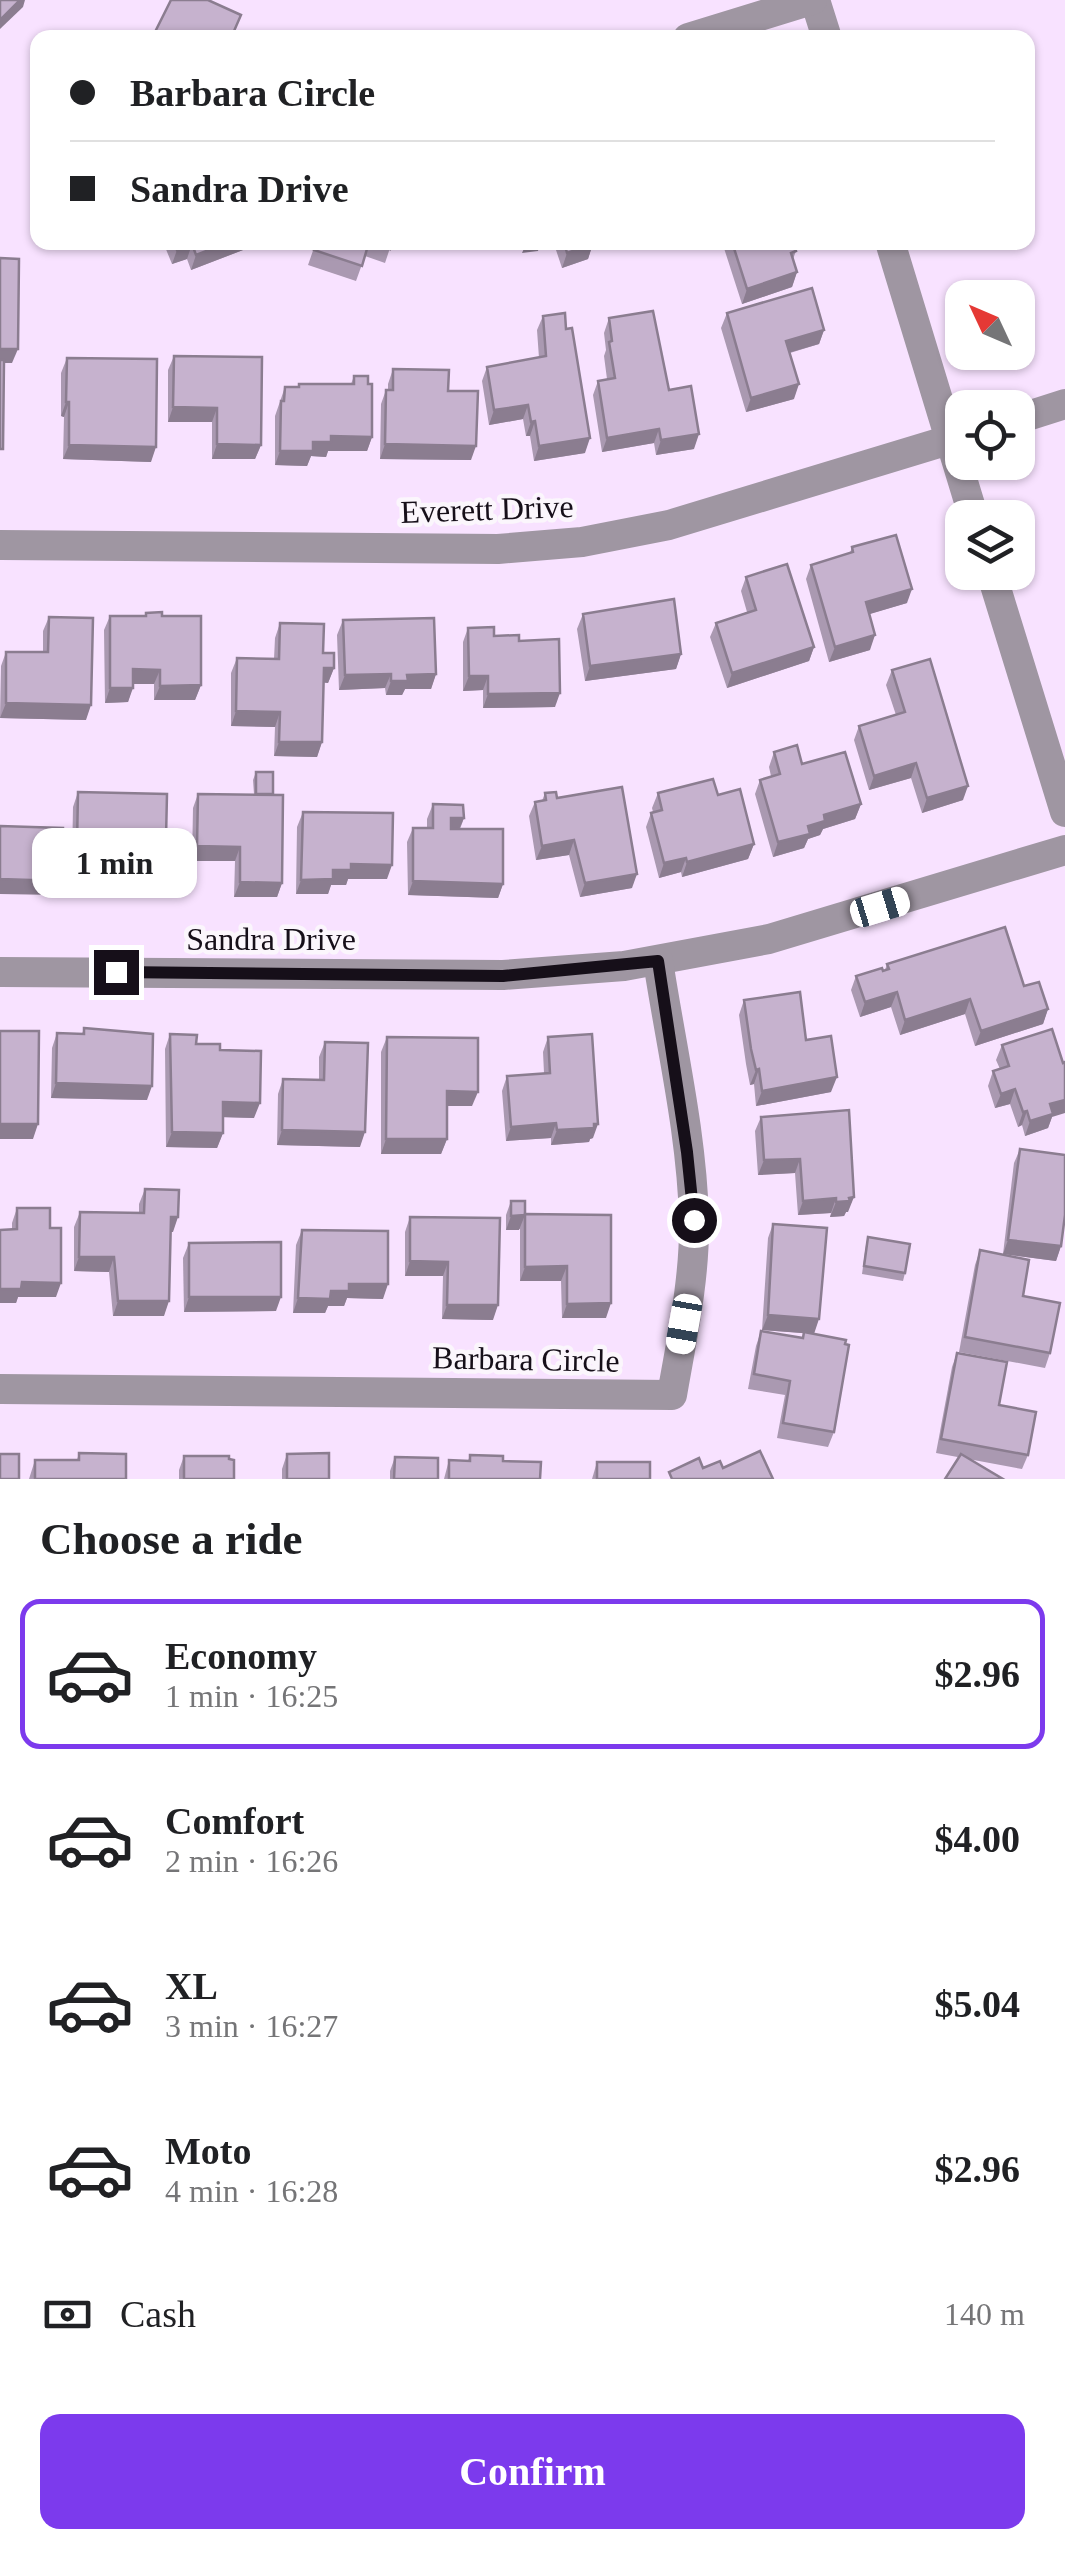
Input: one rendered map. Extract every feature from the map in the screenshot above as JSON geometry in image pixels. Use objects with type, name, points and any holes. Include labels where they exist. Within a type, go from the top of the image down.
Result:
[{"type":"street","points":[[715,30],[814,0],[824,30]]},
{"type":"street","points":[[893,250],[945,405]]},
{"type":"street","points":[[1035,414],[1065,404]]},
{"type":"street","name":"Everett Drive","points":[[0,545],[498,549],[582,542],[669,525],[945,441]]},
{"type":"street","points":[[997,590],[1065,812]]},
{"type":"street","points":[[658,961],[787,934],[1065,850]]},
{"type":"street","name":"Sandra Drive","points":[[0,972],[503,976],[658,961]]},
{"type":"street","name":"Barbara Circle","points":[[0,1388],[672,1395],[690,1288],[694,1220],[658,961]]},
{"type":"building","points":[[0,0],[20,0],[0,20]]},
{"type":"building","points":[[171,0],[208,0],[241,15],[234,30],[156,30]]},
{"type":"building","points":[[314,250],[367,250],[362,266]]},
{"type":"building","points":[[735,250],[796,250],[791,253],[797,272],[747,289]]},
{"type":"building","points":[[0,258],[19,259],[18,349],[0,349]]},
{"type":"building","points":[[812,288],[824,330],[786,341],[799,384],[751,398],[727,313]]},
{"type":"building","points":[[653,311],[669,390],[691,386],[699,434],[661,440],[659,429],[607,438],[598,381],[615,378],[609,318]]},
{"type":"building","points":[[565,313],[566,329],[572,328],[590,438],[539,446],[528,405],[494,410],[487,367],[546,356],[543,316]]},
{"type":"building","points":[[174,356],[262,357],[261,445],[217,444],[217,408],[173,407]]},
{"type":"building","points":[[67,358],[157,359],[156,447],[69,445]]},
{"type":"building","points":[[0,360],[4,360],[3,449],[0,449]]},
{"type":"building","points":[[393,369],[449,370],[448,391],[478,391],[476,446],[385,444],[386,390],[393,390]]},
{"type":"building","points":[[354,376],[368,376],[368,384],[372,384],[372,437],[331,436],[331,442],[313,442],[313,451],[280,451],[285,387],[354,384]]},
{"type":"building","points":[[896,535],[912,589],[866,602],[875,635],[835,647],[811,565],[853,552],[852,547]]},
{"type":"building","points":[[787,564],[814,647],[732,673],[716,623],[756,610],[746,577]]},
{"type":"building","points":[[674,599],[681,654],[590,666],[583,614]]},
{"type":"building","points":[[162,612],[162,616],[201,616],[201,685],[160,686],[160,670],[133,669],[133,688],[110,688],[110,616]]},
{"type":"building","points":[[49,617],[93,618],[91,705],[6,703],[6,652],[48,652]]},
{"type":"building","points":[[434,618],[436,674],[407,675],[408,681],[391,681],[391,674],[345,675],[343,620]]},
{"type":"building","points":[[280,623],[324,624],[323,653],[334,653],[334,668],[324,668],[322,742],[279,742],[280,712],[236,711],[237,658],[279,659]]},
{"type":"building","points":[[494,627],[494,636],[519,635],[519,641],[559,639],[560,693],[488,694],[488,676],[469,676],[468,628]]},
{"type":"building","points":[[930,659],[968,786],[927,798],[916,763],[874,776],[859,726],[905,712],[892,670]]},
{"type":"building","points":[[797,745],[802,764],[845,752],[861,804],[824,815],[825,821],[808,826],[810,834],[778,842],[760,780],[780,774],[774,752]]},
{"type":"building","points":[[256,772],[273,772],[273,794],[256,794]]},
{"type":"building","points":[[713,779],[718,795],[740,789],[754,844],[687,862],[686,858],[664,863],[651,813],[662,810],[658,793]]},
{"type":"building","points":[[622,787],[637,874],[585,883],[574,840],[542,846],[535,802],[546,800],[545,793],[556,792],[557,798]]},
{"type":"building","points":[[78,792],[167,794],[165,882],[115,881],[115,846],[77,845]]},
{"type":"building","points":[[198,794],[283,795],[282,883],[240,882],[240,847],[197,846]]},
{"type":"building","points":[[433,804],[463,805],[464,818],[451,818],[451,829],[503,829],[503,884],[413,881],[413,828],[433,828]]},
{"type":"building","points":[[303,812],[393,813],[392,865],[351,864],[351,870],[333,870],[333,879],[301,880]]},
{"type":"building","points":[[0,826],[63,828],[62,881],[0,879]]},
{"type":"building","points":[[1005,927],[1024,986],[1039,982],[1048,1009],[981,1031],[970,999],[905,1020],[897,992],[865,1002],[856,976],[882,968],[883,971],[889,969],[887,964]]},
{"type":"building","points":[[800,992],[806,1040],[831,1036],[837,1077],[762,1091],[744,1000]]},
{"type":"building","points":[[84,1028],[153,1034],[152,1086],[56,1083],[57,1033],[84,1034]]},
{"type":"building","points":[[1052,1029],[1065,1062],[1065,1100],[1050,1104],[1053,1114],[1030,1121],[1015,1089],[1001,1094],[993,1071],[1009,1066],[1002,1045]]},
{"type":"building","points":[[0,1031],[39,1031],[38,1124],[0,1124]]},
{"type":"building","points":[[170,1034],[197,1035],[196,1044],[220,1044],[220,1050],[261,1051],[260,1103],[223,1102],[223,1133],[172,1132]]},
{"type":"building","points":[[592,1034],[598,1124],[594,1128],[557,1130],[556,1123],[511,1127],[507,1076],[550,1073],[548,1037]]},
{"type":"building","points":[[387,1037],[478,1038],[478,1092],[447,1091],[447,1139],[386,1139]]},
{"type":"building","points":[[325,1042],[368,1043],[365,1132],[282,1130],[283,1079],[324,1080]]},
{"type":"building","points":[[849,1110],[854,1197],[850,1201],[803,1201],[800,1159],[764,1160],[761,1117]]},
{"type":"building","points":[[1020,1149],[1065,1155],[1061,1246],[1008,1240]]},
{"type":"building","points":[[145,1189],[179,1190],[178,1217],[171,1217],[169,1301],[118,1301],[114,1257],[79,1257],[80,1212],[144,1213]]},
{"type":"building","points":[[511,1201],[525,1201],[525,1215],[511,1216]]},
{"type":"building","points":[[17,1208],[50,1208],[50,1228],[61,1228],[61,1283],[22,1282],[21,1289],[0,1289],[0,1230],[17,1229]]},
{"type":"building","points":[[525,1214],[611,1215],[611,1303],[567,1304],[567,1266],[525,1267]]},
{"type":"building","points":[[410,1217],[500,1218],[498,1305],[447,1305],[448,1262],[410,1261]]},
{"type":"building","points":[[773,1224],[827,1228],[819,1319],[768,1315]]},
{"type":"building","points":[[302,1230],[388,1231],[388,1284],[349,1284],[349,1291],[331,1291],[330,1299],[298,1298]]},
{"type":"building","points":[[868,1237],[910,1244],[905,1273],[864,1266]]},
{"type":"building","points":[[281,1242],[281,1297],[189,1297],[189,1243]]},
{"type":"building","points":[[980,1250],[1029,1260],[1023,1296],[1060,1303],[1050,1353],[965,1337]]},
{"type":"building","points":[[761,1331],[803,1338],[804,1332],[846,1340],[849,1345],[834,1432],[783,1423],[790,1381],[754,1374]]},
{"type":"building","points":[[957,1353],[1007,1362],[999,1405],[1036,1412],[1028,1455],[941,1439]]},
{"type":"building","points":[[760,1451],[773,1479],[672,1479],[669,1472],[699,1458],[703,1468],[720,1461],[723,1468]]},
{"type":"building","points":[[79,1453],[126,1454],[126,1479],[35,1479],[35,1460],[79,1460]]},
{"type":"building","points":[[329,1453],[329,1479],[287,1479],[287,1454]]},
{"type":"building","points":[[0,1454],[19,1454],[19,1479],[0,1479]]},
{"type":"building","points":[[961,1454],[1003,1479],[945,1479]]},
{"type":"building","points":[[470,1455],[541,1462],[540,1479],[449,1479],[449,1460],[470,1461]]},
{"type":"building","points":[[184,1456],[229,1456],[234,1460],[234,1479],[184,1479]]},
{"type":"building","points":[[395,1457],[438,1458],[438,1479],[394,1479]]},
{"type":"building","points":[[597,1462],[650,1462],[650,1479],[597,1479]]},
{"type":"route","points":[[116,972],[503,976],[658,961],[694,1220]]}]
